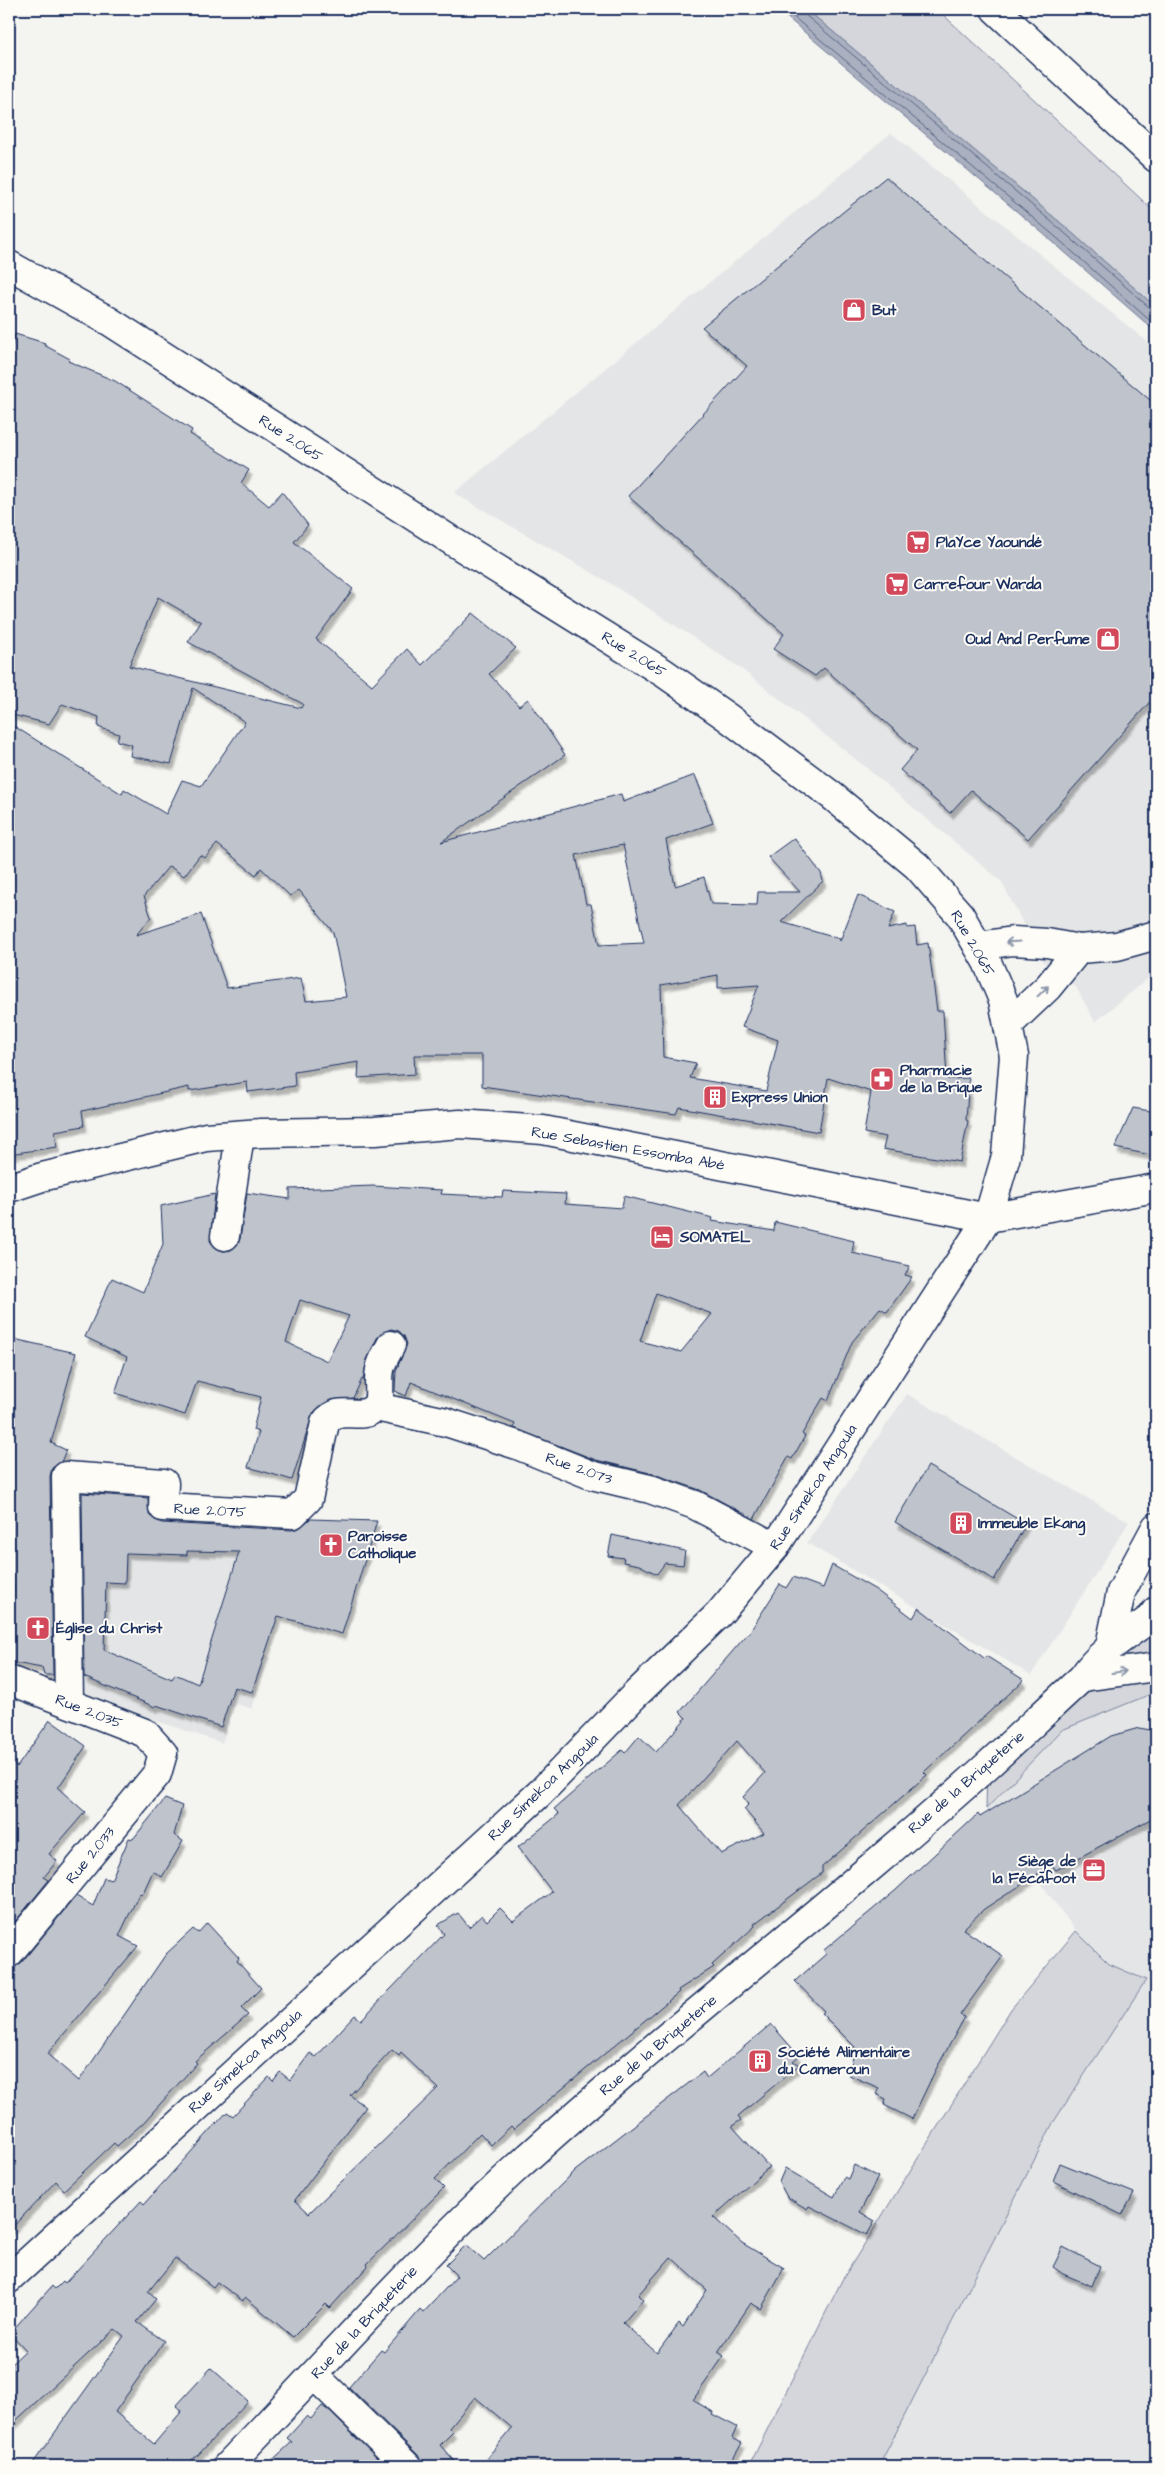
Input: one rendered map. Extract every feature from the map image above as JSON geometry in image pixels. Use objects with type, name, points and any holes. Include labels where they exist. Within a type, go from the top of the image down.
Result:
[{"type":"street","points":[[996,9],[1156,158]]},
{"type":"street","name":"Rue 2.065","points":[[9,265],[108,322],[469,552],[664,673],[727,717],[830,795],[917,866],[960,915],[978,946],[1004,1000],[1014,1056],[1006,1156],[988,1218]]},
{"type":"street","points":[[978,946],[1013,941],[1047,943],[1079,949],[1117,946],[1156,935]]},
{"type":"street","points":[[1008,1025],[1048,987],[1079,949]]},
{"type":"street","name":"Rue Sebastien Essomba Abé","points":[[9,1188],[42,1177],[206,1138],[240,1135],[375,1131],[460,1124],[543,1130],[988,1218],[1156,1188]]},
{"type":"street","points":[[225,1236],[240,1135]]},
{"type":"street","name":"Rue Simekoa Angoula","points":[[9,2279],[540,1793],[634,1696],[719,1614],[775,1547],[988,1218]]},
{"type":"street","points":[[376,1407],[379,1400],[380,1369],[391,1345]]},
{"type":"street","name":"Rue 2.073","points":[[376,1407],[446,1422],[517,1446],[591,1475],[650,1489],[695,1505],[775,1547]]},
{"type":"street","name":"Rue 2.075","points":[[69,1703],[66,1476],[164,1483],[163,1507],[293,1514],[308,1499],[325,1423],[330,1416],[336,1413],[369,1412],[376,1407]]},
{"type":"street","points":[[1110,1646],[1121,1592],[1153,1545]]},
{"type":"street","points":[[1121,1592],[1155,1617]]},
{"type":"street","name":"Rue de la Briqueterie","points":[[227,2466],[315,2376],[415,2266],[512,2173],[612,2084],[987,1766],[1082,1677],[1110,1646],[1155,1617]]},
{"type":"street","points":[[1082,1677],[1156,1667]]},
{"type":"street","name":"Rue 2.035","points":[[9,1680],[146,1733],[163,1753]]},
{"type":"street","name":"Rue 2.033","points":[[9,1953],[157,1774],[163,1753]]},
{"type":"street","points":[[315,2376],[407,2466]]},
{"type":"shaded area","points":[[806,9],[937,9],[1156,213],[1156,307],[1062,224]]},
{"type":"shaded area","name":"PlaYce Yaoundé","points":[[891,133],[1156,349],[1156,972],[1095,1022],[1076,987],[1047,968],[1001,881],[858,761],[739,667],[605,580],[454,493]]},
{"type":"shaded area","points":[[907,1394],[1129,1522],[1031,1675],[807,1543]]},
{"type":"shaded area","points":[[74,1483],[158,1486],[157,1514],[284,1518],[289,1555],[276,1620],[252,1709],[236,1704],[222,1743],[71,1692],[82,1644]]},
{"type":"shaded area","points":[[1156,1622],[1156,1692],[1062,1730],[986,1809],[987,1766]]},
{"type":"shaded area","points":[[1156,1692],[1156,2466],[879,2466],[1053,2123],[1146,1980],[1109,1964],[1076,1931],[986,1809],[1062,1730]]},
{"type":"shaded area","points":[[1076,1931],[1109,1964],[1146,1980],[1053,2123],[879,2466],[749,2466],[842,2280],[1011,2009]]},
{"type":"water","points":[[777,9],[806,9],[1062,224],[1156,307],[1156,332],[1053,242]]},
{"type":"building","name":"PlaYce Yaoundé","points":[[886,177],[1156,405],[1156,695],[1028,839],[971,790],[950,813],[900,770],[917,750],[824,668],[815,676],[773,649],[784,634],[628,496],[747,366],[702,327]]},
{"type":"building","points":[[15,334],[45,343],[44,345],[70,359],[68,361],[115,381],[192,430],[190,434],[249,470],[241,483],[269,506],[282,492],[308,525],[294,542],[353,589],[316,639],[372,685],[407,649],[422,665],[473,613],[516,648],[489,674],[519,706],[528,699],[565,755],[441,842],[621,794],[623,802],[695,775],[713,823],[666,840],[675,886],[704,877],[711,904],[757,905],[758,892],[800,892],[768,857],[794,838],[821,873],[823,881],[781,922],[840,939],[840,941],[858,895],[895,912],[888,929],[907,925],[907,928],[915,927],[917,945],[928,943],[937,1011],[943,1011],[947,1079],[969,1078],[966,1120],[968,1121],[960,1162],[883,1149],[886,1137],[864,1133],[871,1092],[828,1078],[819,1132],[679,1107],[676,1114],[482,1086],[482,1055],[414,1055],[415,1074],[358,1078],[359,1062],[294,1072],[295,1086],[248,1092],[247,1082],[189,1091],[189,1087],[82,1111],[84,1126],[55,1131],[57,1147],[9,1154],[9,723],[122,794],[124,789],[166,814],[182,780],[201,786],[245,722],[193,688],[171,764],[130,756],[132,745],[117,741],[119,734],[98,727],[99,717],[62,704],[49,724],[9,714],[9,355]],"holes":[[[158,597],[201,622],[188,642],[303,704],[301,708],[129,666]],[[217,844],[256,875],[261,868],[290,896],[299,890],[333,932],[346,997],[306,1001],[301,978],[227,988],[201,914],[136,935],[151,917],[144,896],[169,866],[184,876],[200,855],[205,858]],[[623,845],[644,943],[599,945],[591,904],[586,904],[576,855]],[[718,975],[718,988],[759,985],[742,1027],[778,1040],[766,1091],[690,1078],[696,1063],[663,1057],[661,985]]]},
{"type":"building","points":[[1133,1108],[1156,1112],[1156,1156],[1115,1148]]},
{"type":"building","points":[[373,1186],[442,1190],[441,1194],[502,1197],[503,1191],[566,1194],[565,1204],[622,1208],[624,1196],[713,1218],[712,1221],[774,1231],[775,1222],[854,1241],[852,1253],[910,1266],[905,1275],[912,1277],[887,1312],[880,1308],[852,1342],[828,1401],[823,1398],[802,1434],[805,1436],[792,1459],[788,1457],[754,1519],[700,1490],[654,1474],[596,1460],[514,1428],[515,1424],[411,1382],[406,1396],[395,1391],[396,1371],[407,1344],[404,1336],[399,1331],[391,1329],[383,1332],[377,1338],[367,1359],[363,1380],[353,1398],[330,1400],[313,1413],[292,1480],[248,1467],[259,1432],[253,1430],[261,1397],[197,1381],[185,1415],[115,1393],[127,1357],[85,1337],[112,1278],[143,1292],[163,1244],[161,1206],[215,1194],[210,1241],[216,1248],[223,1251],[231,1250],[240,1239],[247,1193],[290,1199],[290,1189]],"holes":[[[656,1293],[712,1314],[681,1352],[640,1341]],[[300,1300],[349,1316],[327,1361],[286,1342]]]},
{"type":"building","points":[[9,1338],[76,1353],[51,1443],[66,1450],[61,1462],[52,1468],[50,1476],[53,1675],[44,1675],[42,1668],[9,1662],[14,1584],[9,1587]]},
{"type":"building","name":"Immeuble Ekang","points":[[928,1466],[1026,1524],[994,1580],[895,1522]]},
{"type":"building","points":[[82,1493],[148,1498],[149,1515],[162,1523],[292,1530],[299,1528],[310,1519],[377,1521],[342,1634],[278,1616],[252,1692],[234,1687],[221,1727],[156,1705],[155,1707],[84,1677]],"holes":[[[187,1551],[239,1552],[198,1684],[175,1674],[172,1679],[104,1650],[106,1582],[125,1583],[126,1553],[187,1555]]]},
{"type":"building","points":[[612,1535],[685,1551],[683,1565],[665,1563],[657,1574],[639,1565],[623,1562],[624,1558],[608,1556]]},
{"type":"building","points":[[832,1565],[876,1590],[913,1618],[919,1608],[984,1658],[986,1656],[1024,1680],[924,1772],[927,1775],[822,1867],[822,1873],[754,1924],[755,1926],[712,1965],[714,1967],[678,1990],[679,1992],[514,2129],[511,2126],[491,2145],[480,2133],[435,2179],[444,2188],[367,2264],[368,2266],[330,2308],[326,2304],[293,2337],[245,2297],[243,2301],[217,2282],[213,2287],[175,2258],[148,2292],[156,2299],[137,2322],[164,2341],[115,2412],[154,2444],[182,2411],[176,2406],[211,2368],[248,2401],[198,2455],[184,2466],[31,2466],[124,2336],[115,2329],[9,2427],[9,2366],[26,2350],[10,2333],[52,2286],[55,2289],[63,2281],[65,2283],[141,2201],[144,2204],[227,2112],[233,2116],[269,2077],[273,2081],[280,2072],[290,2080],[310,2053],[316,2057],[355,2015],[361,2020],[444,1934],[438,1925],[458,1913],[469,1927],[482,1915],[487,1921],[500,1908],[513,1921],[552,1892],[518,1847],[559,1814],[554,1809],[622,1750],[625,1753],[639,1736],[656,1752],[686,1718],[680,1712],[751,1630],[780,1584],[786,1588],[793,1577],[823,1588]],"holes":[[[737,1741],[765,1773],[743,1797],[749,1804],[744,1809],[764,1833],[721,1854],[679,1805]],[[392,2050],[399,2056],[401,2053],[438,2088],[309,2213],[295,2200],[366,2107],[350,2095]]]},
{"type":"building","points":[[50,1720],[86,1746],[58,1788],[85,1812],[49,1854],[57,1861],[44,1877],[49,1880],[9,1929],[9,1760],[17,1767]]},
{"type":"building","points":[[1139,1728],[1156,1731],[1156,1816],[1056,1870],[1052,1865],[984,1909],[963,1929],[1003,1956],[960,2015],[965,2017],[935,2071],[912,2119],[884,2105],[886,2099],[876,2094],[879,2088],[849,2075],[855,2047],[821,2013],[824,2011],[795,1981],[826,1954],[824,1950],[895,1891],[978,1814],[980,1817],[1111,1736]]},
{"type":"building","points":[[165,1799],[182,1806],[174,1835],[183,1841],[162,1877],[153,1871],[143,1893],[139,1894],[119,1936],[138,1946],[47,2054],[79,2081],[166,1954],[193,1929],[198,1933],[207,1923],[239,1958],[237,1961],[261,1988],[241,2008],[248,2015],[195,2061],[197,2063],[143,2123],[117,2146],[114,2143],[64,2190],[56,2181],[9,2231],[9,1968],[21,1963],[76,1896],[93,1906],[104,1878],[111,1880],[129,1838],[133,1839]]},
{"type":"building","points":[[771,2024],[799,2056],[793,2061],[799,2065],[738,2116],[741,2120],[732,2126],[769,2167],[713,2217],[742,2243],[784,2268],[761,2309],[751,2303],[718,2352],[724,2356],[693,2400],[713,2412],[712,2414],[737,2427],[732,2438],[742,2443],[729,2466],[480,2466],[512,2428],[475,2397],[449,2428],[453,2432],[440,2445],[458,2466],[422,2466],[418,2455],[349,2387],[381,2350],[384,2352],[420,2310],[423,2313],[457,2276],[446,2265],[466,2245],[484,2261],[575,2171],[703,2072],[707,2078]],"holes":[[[671,2257],[707,2290],[683,2327],[679,2323],[657,2353],[623,2323],[643,2300],[638,2295]]]},
{"type":"building","points":[[1060,2163],[1134,2193],[1122,2215],[1053,2181]]},
{"type":"building","points":[[854,2165],[878,2177],[860,2212],[875,2221],[867,2235],[809,2206],[807,2209],[787,2197],[779,2182],[785,2168],[834,2197],[844,2177],[848,2179]]},
{"type":"building","points":[[1063,2247],[1100,2266],[1092,2286],[1063,2274],[1053,2267]]},
{"type":"building","points":[[322,2406],[385,2466],[266,2466],[292,2442],[287,2438],[307,2416],[311,2419]]},
{"type":"place","name":"But","points":[[854,310]]},
{"type":"place","name":"PlaYce Yaoundé","points":[[918,542]]},
{"type":"place","name":"Carrefour Warda","points":[[897,584]]},
{"type":"place","name":"Oud And Perfume","points":[[1108,639]]},
{"type":"place","name":"Pharmacie de la Brique","points":[[882,1079]]},
{"type":"place","name":"Express Union","points":[[715,1097]]},
{"type":"place","name":"SOMATEL","points":[[662,1237]]},
{"type":"place","name":"Immeuble Ekang","points":[[961,1523]]},
{"type":"place","name":"Paroisse Catholique","points":[[331,1545]]},
{"type":"place","name":"Église du Christ","points":[[38,1628]]},
{"type":"place","name":"Siège de la Fécafoot","points":[[1094,1870]]},
{"type":"place","name":"Société Alimentaire du Cameroun","points":[[760,2061]]}]
